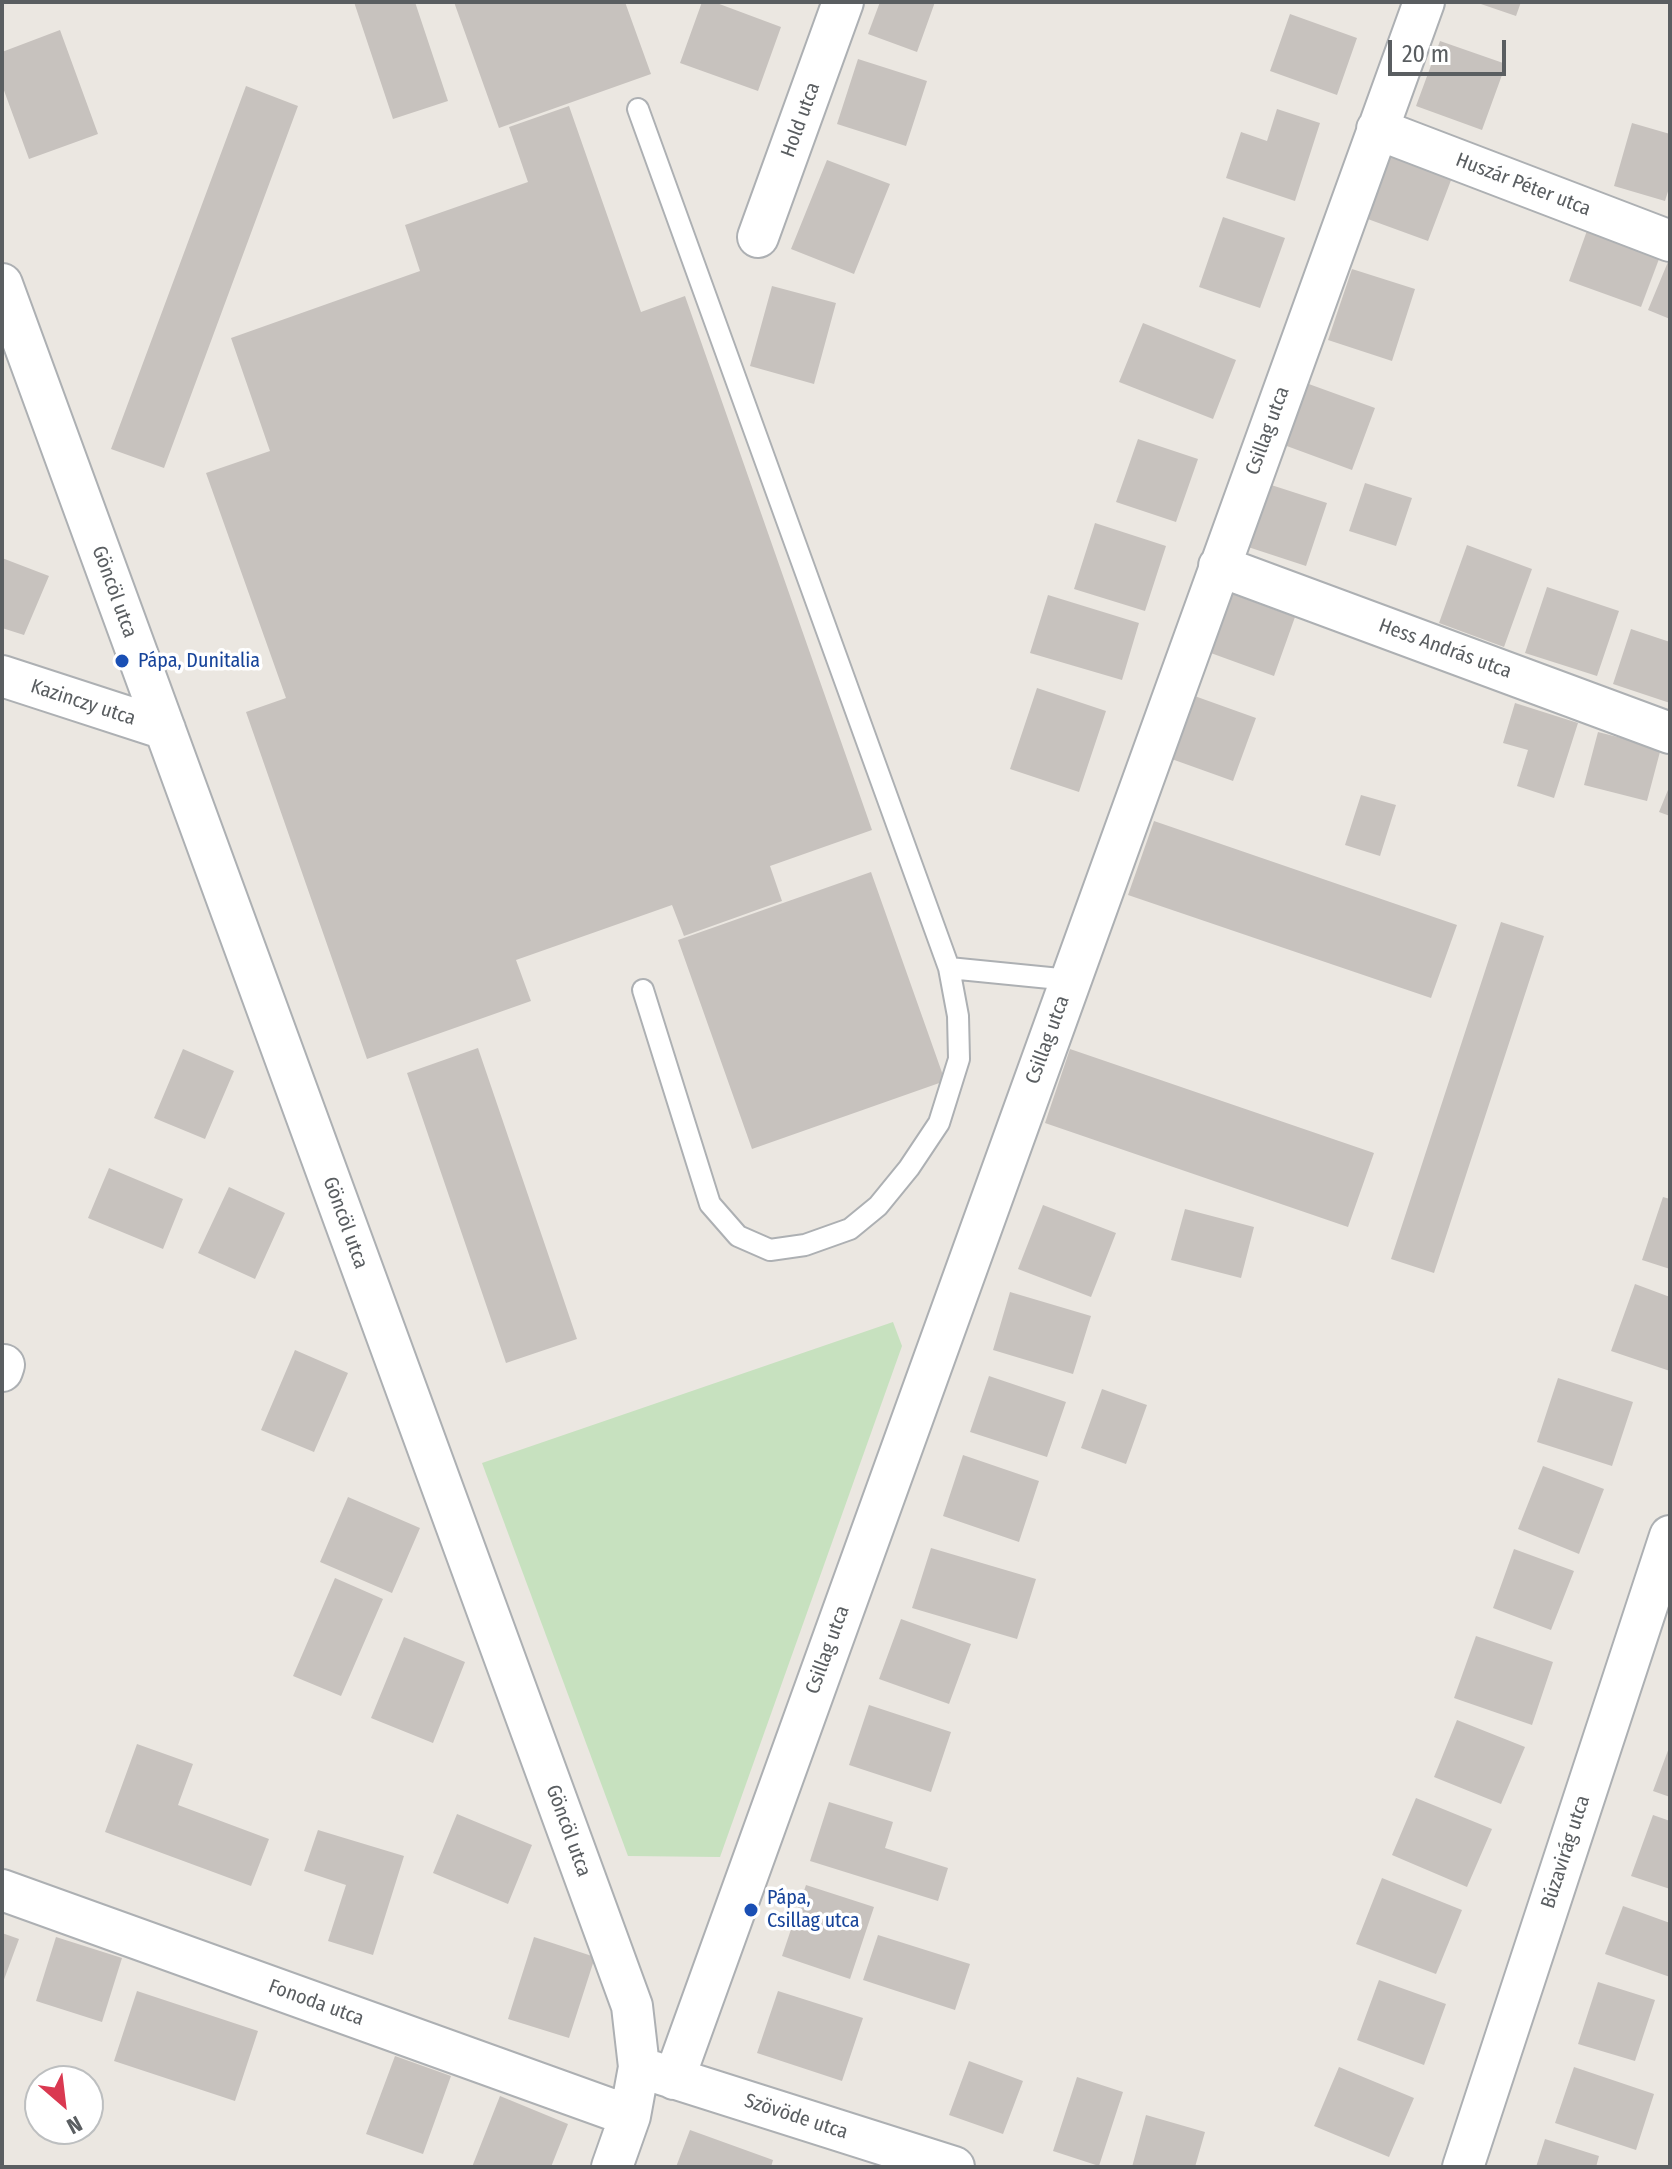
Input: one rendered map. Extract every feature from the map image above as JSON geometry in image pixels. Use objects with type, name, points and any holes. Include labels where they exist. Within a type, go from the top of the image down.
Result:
[{"type":"street","name":"Hold utca","points":[[758,237],[843,2]]},
{"type":"street","name":"Csillag utca","points":[[656,2073],[1070,980],[1424,2]]},
{"type":"street","name":"Huszár Péter utca","points":[[1377,129],[1670,241]]},
{"type":"street","name":"Göncöl utca","points":[[2,284],[656,2073],[630,2116],[612,2167]]},
{"type":"street","name":"Hess András utca","points":[[1219,566],[1670,733]]},
{"type":"street","name":"Kazinczy utca","points":[[2,676],[165,729]]},
{"type":"street","name":"Búzavirág utca","points":[[1463,2167],[1670,1536]]},
{"type":"street","name":"Fonoda utca","points":[[2,1890],[630,2116]]},
{"type":"street","name":"Szövöde utca","points":[[656,2073],[954,2167]]},
{"type":"lane","points":[[638,109],[949,968],[958,1016],[959,1059],[939,1123],[909,1168],[878,1206],[850,1229],[805,1245],[770,1250],[738,1236],[710,1204],[643,990]]},
{"type":"lane","points":[[949,968],[1070,980]]},
{"type":"green space","points":[[893,1322],[902,1346],[720,1857],[628,1856],[482,1463]]},
{"type":"building","points":[[354,2],[415,2],[448,101],[393,119]]},
{"type":"building","points":[[454,2],[625,2],[651,74],[499,128]]},
{"type":"building","points":[[702,2],[714,2],[781,27],[758,91],[680,63]]},
{"type":"building","points":[[880,2],[935,2],[917,52],[868,34]]},
{"type":"building","points":[[1475,2],[1521,2],[1516,16]]},
{"type":"building","points":[[1290,14],[1357,38],[1337,95],[1270,71]]},
{"type":"building","points":[[60,30],[98,134],[29,159],[2,85],[2,52]]},
{"type":"building","points":[[1440,41],[1506,64],[1482,130],[1416,106]]},
{"type":"building","points":[[858,59],[927,81],[906,146],[837,124]]},
{"type":"building","points":[[246,86],[298,106],[164,468],[111,449]]},
{"type":"building","points":[[569,106],[641,312],[685,296],[872,830],[770,866],[782,901],[684,936],[672,905],[516,960],[531,1001],[367,1059],[246,712],[286,698],[206,473],[270,451],[231,338],[420,271],[405,225],[528,182],[509,127]]},
{"type":"building","points":[[1277,109],[1320,123],[1295,201],[1226,178],[1241,132],[1267,141]]},
{"type":"building","points":[[1632,123],[1670,134],[1670,185],[1665,201],[1614,186]]},
{"type":"building","points":[[1389,152],[1453,175],[1428,241],[1365,218]]},
{"type":"building","points":[[827,160],[890,184],[854,274],[791,249]]},
{"type":"building","points":[[1223,217],[1285,238],[1260,308],[1199,287]]},
{"type":"building","points":[[1589,225],[1662,251],[1641,307],[1569,281]]},
{"type":"building","points":[[1670,257],[1670,319],[1648,310]]},
{"type":"building","points":[[1352,269],[1415,289],[1392,361],[1328,340]]},
{"type":"building","points":[[772,286],[836,303],[814,384],[750,366]]},
{"type":"building","points":[[1143,323],[1236,360],[1213,419],[1119,382]]},
{"type":"building","points":[[1306,383],[1375,408],[1352,470],[1284,445]]},
{"type":"building","points":[[1138,439],[1198,459],[1176,522],[1116,502]]},
{"type":"building","points":[[1265,483],[1327,503],[1306,566],[1245,546]]},
{"type":"building","points":[[1365,483],[1412,498],[1396,546],[1349,531]]},
{"type":"building","points":[[1095,523],[1166,546],[1145,611],[1074,589]]},
{"type":"building","points":[[1467,545],[1532,569],[1504,647],[1439,623]]},
{"type":"building","points":[[2,558],[49,576],[24,635],[2,628]]},
{"type":"building","points":[[1547,587],[1619,611],[1597,676],[1525,653]]},
{"type":"building","points":[[1230,593],[1295,617],[1274,676],[1208,652]]},
{"type":"building","points":[[1048,595],[1139,623],[1122,680],[1030,653]]},
{"type":"building","points":[[1631,629],[1670,642],[1670,703],[1613,684]]},
{"type":"building","points":[[1037,688],[1106,711],[1079,792],[1010,769]]},
{"type":"building","points":[[1189,694],[1256,718],[1233,781],[1166,757]]},
{"type":"building","points":[[1515,703],[1578,723],[1554,798],[1517,786],[1528,750],[1503,743]]},
{"type":"building","points":[[1598,732],[1661,748],[1647,801],[1584,785]]},
{"type":"building","points":[[1670,785],[1670,816],[1659,812]]},
{"type":"building","points":[[1361,795],[1396,805],[1380,856],[1345,845]]},
{"type":"building","points":[[1154,821],[1457,925],[1431,998],[1128,895]]},
{"type":"building","points":[[871,872],[945,1081],[752,1149],[678,940]]},
{"type":"building","points":[[1501,922],[1544,936],[1434,1273],[1391,1259]]},
{"type":"building","points":[[478,1048],[577,1339],[506,1363],[407,1073]]},
{"type":"building","points":[[183,1049],[234,1071],[205,1139],[154,1118]]},
{"type":"building","points":[[1070,1049],[1374,1153],[1348,1227],[1045,1123]]},
{"type":"building","points":[[109,1168],[183,1199],[163,1249],[88,1218]]},
{"type":"building","points":[[229,1187],[285,1213],[255,1279],[198,1253]]},
{"type":"building","points":[[1663,1197],[1670,1199],[1670,1269],[1642,1260]]},
{"type":"building","points":[[1043,1205],[1116,1233],[1091,1297],[1018,1269]]},
{"type":"building","points":[[1185,1209],[1254,1227],[1241,1278],[1171,1260]]},
{"type":"building","points":[[1635,1284],[1670,1297],[1670,1371],[1611,1351]]},
{"type":"building","points":[[1010,1292],[1091,1316],[1073,1374],[993,1350]]},
{"type":"building","points":[[295,1350],[348,1373],[314,1452],[261,1430]]},
{"type":"building","points":[[989,1376],[1066,1402],[1047,1457],[970,1432]]},
{"type":"building","points":[[1558,1378],[1633,1402],[1612,1466],[1537,1442]]},
{"type":"building","points":[[1102,1389],[1147,1405],[1126,1464],[1081,1448]]},
{"type":"building","points":[[963,1455],[1039,1481],[1019,1542],[943,1516]]},
{"type":"building","points":[[1543,1466],[1604,1489],[1579,1554],[1518,1529]]},
{"type":"building","points":[[348,1497],[420,1528],[392,1593],[320,1562]]},
{"type":"building","points":[[931,1548],[1036,1579],[1017,1639],[912,1608]]},
{"type":"building","points":[[1514,1549],[1574,1571],[1551,1630],[1493,1608]]},
{"type":"building","points":[[335,1578],[383,1599],[341,1696],[293,1676]]},
{"type":"building","points":[[901,1619],[971,1644],[949,1704],[879,1679]]},
{"type":"building","points":[[1476,1636],[1553,1662],[1532,1725],[1454,1698]]},
{"type":"building","points":[[404,1637],[465,1662],[433,1743],[371,1718]]},
{"type":"building","points":[[869,1705],[951,1732],[931,1792],[849,1765]]},
{"type":"building","points":[[1457,1720],[1525,1747],[1501,1804],[1434,1777]]},
{"type":"building","points":[[137,1744],[193,1764],[178,1805],[269,1839],[251,1886],[105,1832]]},
{"type":"building","points":[[1670,1745],[1670,1797],[1653,1791]]},
{"type":"building","points":[[1416,1798],[1492,1829],[1467,1887],[1392,1855]]},
{"type":"building","points":[[829,1802],[893,1822],[885,1848],[948,1868],[938,1901],[810,1861]]},
{"type":"building","points":[[457,1814],[532,1845],[508,1904],[433,1873]]},
{"type":"building","points":[[1653,1815],[1670,1821],[1670,1889],[1631,1876]]},
{"type":"building","points":[[318,1830],[404,1856],[373,1955],[328,1941],[346,1885],[304,1871]]},
{"type":"building","points":[[1382,1878],[1462,1910],[1436,1974],[1356,1944]]},
{"type":"building","points":[[806,1885],[874,1907],[850,1979],[782,1956]]},
{"type":"building","points":[[1623,1906],[1670,1923],[1670,1977],[1605,1954]]},
{"type":"building","points":[[2,1933],[19,1939],[2,1985]]},
{"type":"building","points":[[878,1935],[970,1964],[955,2010],[863,1980]]},
{"type":"building","points":[[56,1937],[122,1958],[102,2022],[36,2001]]},
{"type":"building","points":[[534,1937],[595,1957],[569,2038],[508,2019]]},
{"type":"building","points":[[1379,1980],[1446,2004],[1424,2065],[1357,2040]]},
{"type":"building","points":[[1598,1982],[1655,2000],[1635,2061],[1578,2044]]},
{"type":"building","points":[[137,1991],[258,2031],[235,2101],[114,2061]]},
{"type":"building","points":[[778,1991],[863,2018],[842,2081],[757,2053]]},
{"type":"building","points":[[395,2056],[451,2076],[423,2154],[366,2134]]},
{"type":"building","points":[[969,2061],[1023,2081],[1003,2134],[949,2115]]},
{"type":"building","points":[[1339,2067],[1414,2098],[1389,2157],[1314,2126]]},
{"type":"building","points":[[1574,2067],[1654,2094],[1636,2150],[1555,2123]]},
{"type":"building","points":[[1077,2077],[1123,2092],[1099,2166],[1053,2151]]},
{"type":"building","points":[[500,2096],[568,2124],[551,2167],[472,2167]]},
{"type":"building","points":[[1146,2115],[1205,2132],[1195,2167],[1132,2167]]},
{"type":"building","points":[[690,2130],[773,2160],[771,2167],[676,2167]]},
{"type":"building","points":[[1545,2139],[1599,2156],[1596,2167],[1536,2167]]},
{"type":"place","name":"Pápa, Dunitalia","points":[[122,661]]},
{"type":"place","name":"Pápa, Csillag utca","points":[[751,1910]]}]
